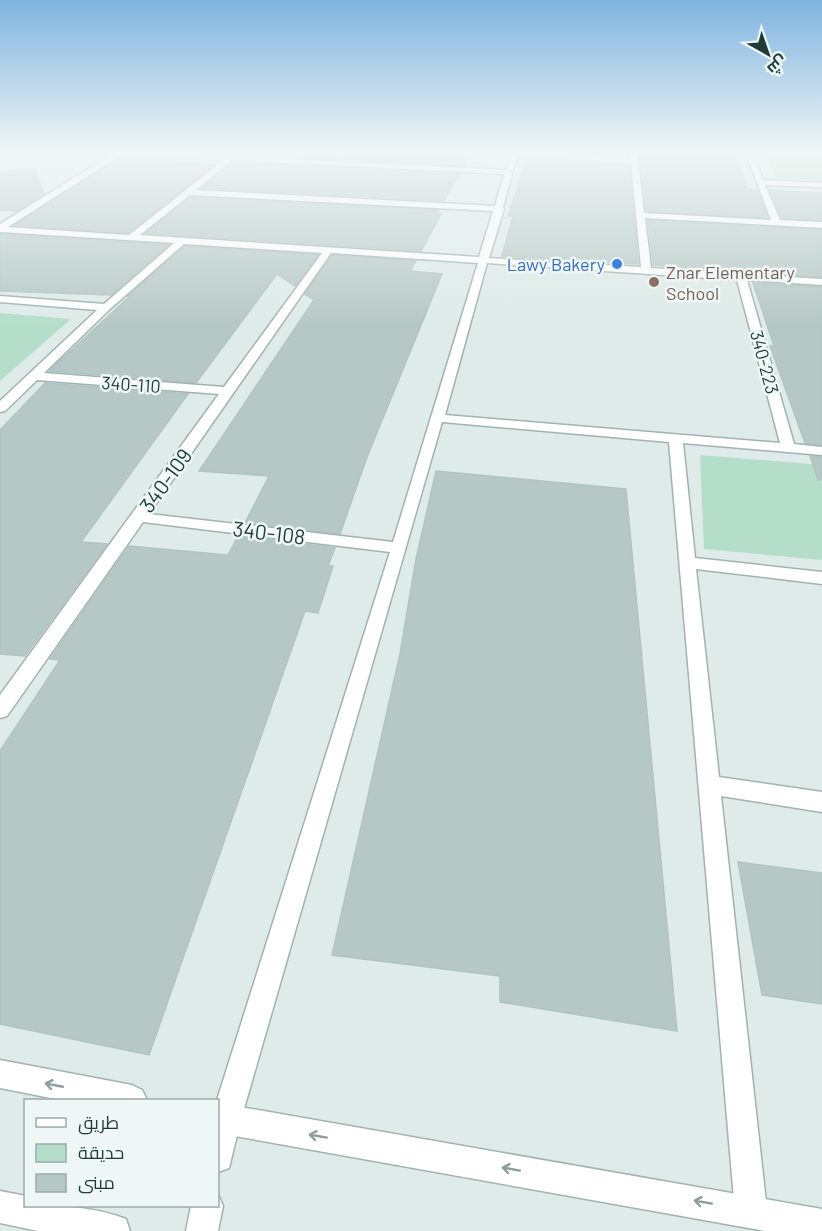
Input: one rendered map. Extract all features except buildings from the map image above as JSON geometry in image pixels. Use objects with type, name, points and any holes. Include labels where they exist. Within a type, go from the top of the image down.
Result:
[{"type":"street","points":[[0,229],[32,208]]},
{"type":"street","points":[[132,237],[168,208]]},
{"type":"street","points":[[219,1148],[222,1119],[399,548],[500,209],[490,208]]},
{"type":"street","points":[[640,208],[646,270]]},
{"type":"street","points":[[771,208],[776,222]]},
{"type":"street","points":[[641,215],[822,225]]},
{"type":"street","points":[[0,229],[822,282]]},
{"type":"street","points":[[0,408],[106,307],[183,241]]},
{"type":"street","name":"340-109","points":[[0,710],[329,250]]},
{"type":"street","name":"340-223","points":[[741,276],[788,448]]},
{"type":"street","points":[[0,299],[106,307]]},
{"type":"street","name":"340-110","points":[[34,376],[228,391]]},
{"type":"street","points":[[438,418],[822,451]]},
{"type":"street","points":[[675,437],[751,1211]]},
{"type":"street","name":"340-108","points":[[138,517],[399,548]]},
{"type":"street","points":[[687,563],[822,578]]},
{"type":"street","points":[[710,785],[822,802]]},
{"type":"street","points":[[0,1074],[122,1099]]},
{"type":"street","points":[[222,1119],[822,1225]]},
{"type":"street","points":[[0,1207],[114,1231]]},
{"type":"street","points":[[202,1231],[207,1207]]},
{"type":"green space","points":[[0,313],[71,319],[0,381]]},
{"type":"green space","points":[[700,455],[822,465],[822,560],[704,549]]},
{"type":"place","name":"Lawy Bakery","points":[[617,264]]},
{"type":"place","name":"Znar Elementary School","points":[[654,282]]}]
